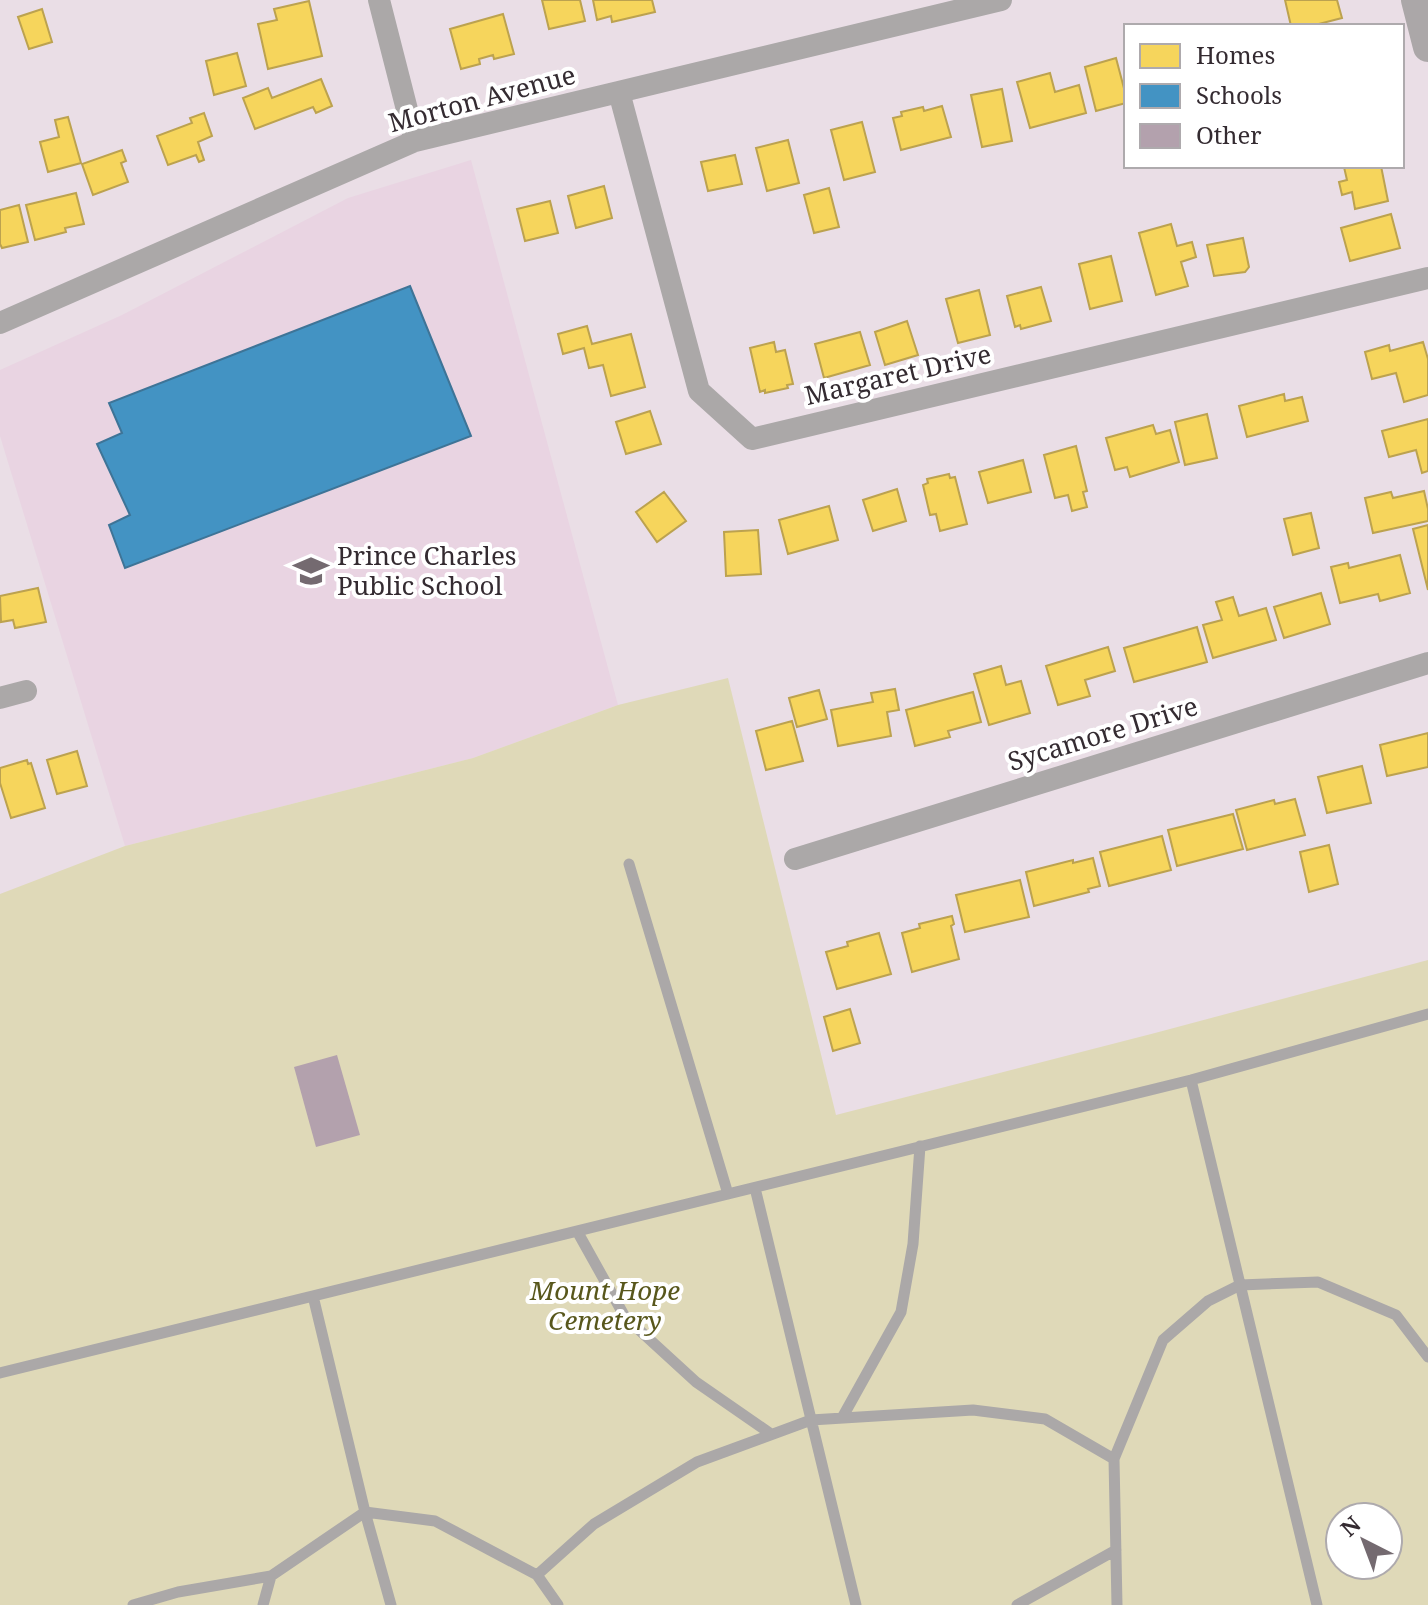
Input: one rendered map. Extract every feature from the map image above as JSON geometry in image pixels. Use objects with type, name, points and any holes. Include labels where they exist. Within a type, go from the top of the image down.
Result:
[{"type":"main road","points":[[1416,0],[1428,47]]},
{"type":"street","points":[[379,0],[415,141]]},
{"type":"street","name":"Morton Avenue","points":[[0,323],[415,141],[1001,0]]},
{"type":"street","name":"Margaret Drive","points":[[619,92],[699,391],[752,439],[1428,278]]},
{"type":"street","name":"Sycamore Drive","points":[[795,859],[1428,663]]},
{"type":"street","points":[[0,698],[26,691]]},
{"type":"lane","points":[[629,864],[728,1194]]},
{"type":"lane","points":[[0,1373],[1191,1080],[1428,1014]]},
{"type":"lane","points":[[1191,1080],[1317,1605]]},
{"type":"lane","points":[[842,1418],[901,1312],[913,1244],[920,1146]]},
{"type":"lane","points":[[755,1188],[856,1605]]},
{"type":"lane","points":[[577,1231],[625,1317],[696,1382],[771,1434]]},
{"type":"lane","points":[[1117,1605],[1114,1459],[1163,1340],[1208,1301],[1240,1285],[1318,1282],[1396,1315],[1428,1357]]},
{"type":"lane","points":[[313,1296],[365,1512],[391,1605]]},
{"type":"lane","points":[[537,1575],[594,1524],[697,1462],[811,1420],[973,1410],[1045,1419],[1114,1459]]},
{"type":"lane","points":[[133,1605],[178,1592],[271,1576],[365,1512],[435,1521],[537,1575],[558,1605]]},
{"type":"lane","points":[[1017,1605],[1116,1550]]},
{"type":"lane","points":[[263,1605],[271,1576]]},
{"type":"shaded area","name":"Prince Charles Public School","points":[[471,160],[618,705],[473,758],[125,846],[0,436],[0,370],[122,315],[348,198]]},
{"type":"green space","name":"Mount Hope Cemetery","points":[[728,678],[836,1115],[1428,960],[1428,1605],[0,1605],[0,894],[125,846],[473,758],[618,705]]},
{"type":"building: Homes","points":[[542,0],[580,0],[585,21],[549,29]]},
{"type":"building: Homes","points":[[593,0],[652,0],[655,12],[612,22],[611,16],[597,20]]},
{"type":"building: Homes","points":[[1285,0],[1337,0],[1342,18],[1319,24],[1291,24]]},
{"type":"building: Homes","points":[[309,1],[322,56],[268,69],[258,24],[277,20],[274,9]]},
{"type":"building: Homes","points":[[42,9],[52,42],[29,49],[18,17]]},
{"type":"building: Homes","points":[[503,14],[514,54],[494,59],[493,55],[479,59],[480,64],[461,69],[450,29]]},
{"type":"building: Homes","points":[[237,53],[246,86],[214,95],[206,61]]},
{"type":"building: Homes","points":[[1116,58],[1124,88],[1124,104],[1096,111],[1085,67]]},
{"type":"building: Homes","points":[[1050,73],[1055,92],[1079,85],[1086,113],[1030,128],[1017,82]]},
{"type":"building: Homes","points":[[321,79],[332,106],[316,113],[313,107],[255,129],[243,98],[268,88],[272,98]]},
{"type":"building: Homes","points":[[1002,89],[1012,141],[982,147],[971,95]]},
{"type":"building: Homes","points":[[942,106],[951,137],[901,150],[893,118],[902,116],[901,112]]},
{"type":"building: Homes","points":[[204,113],[212,136],[198,142],[204,160],[199,162],[196,155],[168,165],[157,136],[192,123],[190,118]]},
{"type":"building: Homes","points":[[68,117],[81,163],[48,172],[40,142],[59,137],[55,120]]},
{"type":"building: Homes","points":[[862,122],[875,172],[844,180],[831,130]]},
{"type":"building: Homes","points":[[788,140],[799,183],[767,191],[756,148]]},
{"type":"building: Homes","points":[[122,150],[126,161],[121,163],[128,182],[93,195],[82,164]]},
{"type":"building: Homes","points":[[735,155],[742,184],[708,191],[701,162]]},
{"type":"building: Homes","points":[[1344,168],[1381,168],[1388,201],[1355,209],[1352,192],[1342,195],[1339,182],[1347,180]]},
{"type":"building: Homes","points":[[604,186],[612,218],[576,228],[568,196]]},
{"type":"building: Homes","points":[[829,188],[839,227],[814,233],[804,195]]},
{"type":"building: Homes","points":[[76,193],[84,224],[35,240],[26,205]]},
{"type":"building: Homes","points":[[550,201],[558,233],[525,241],[517,209]]},
{"type":"building: Homes","points":[[19,205],[28,242],[2,248],[0,210]]},
{"type":"building: Homes","points":[[1391,214],[1400,248],[1350,261],[1341,228]]},
{"type":"building: Homes","points":[[1171,224],[1177,246],[1192,242],[1196,257],[1181,262],[1188,286],[1156,295],[1139,233]]},
{"type":"building: Homes","points":[[1243,238],[1249,267],[1245,272],[1214,276],[1207,245]]},
{"type":"building: Homes","points":[[1111,256],[1122,301],[1090,309],[1079,264]]},
{"type":"building: Homes","points":[[1041,287],[1051,321],[1021,329],[1020,325],[1015,327],[1007,296]]},
{"type":"building: Homes","points":[[979,290],[990,335],[958,343],[946,299]]},
{"type":"building: Homes","points":[[907,321],[918,355],[885,365],[875,332]]},
{"type":"building: Homes","points":[[587,326],[592,344],[631,334],[645,387],[611,396],[603,365],[589,368],[584,348],[563,354],[558,334]]},
{"type":"building: Homes","points":[[860,332],[870,365],[824,378],[815,344]]},
{"type":"building: Homes","points":[[774,342],[776,352],[785,350],[793,384],[787,385],[788,388],[760,392],[750,348]]},
{"type":"building: Homes","points":[[1423,342],[1428,359],[1428,395],[1404,402],[1396,373],[1372,379],[1365,352],[1389,345],[1390,351]]},
{"type":"building: Homes","points":[[1284,394],[1285,401],[1302,397],[1308,421],[1247,437],[1239,406]]},
{"type":"building: Homes","points":[[650,411],[661,444],[626,454],[616,422]]},
{"type":"building: Homes","points":[[1207,414],[1217,458],[1185,465],[1175,422]]},
{"type":"building: Homes","points":[[1428,419],[1428,471],[1422,473],[1416,450],[1389,457],[1382,431]]},
{"type":"building: Homes","points":[[1153,425],[1156,434],[1170,430],[1179,462],[1130,477],[1127,467],[1115,470],[1106,438]]},
{"type":"building: Homes","points":[[1076,446],[1087,491],[1083,492],[1087,507],[1072,511],[1068,495],[1055,498],[1044,455]]},
{"type":"building: Homes","points":[[1023,460],[1031,492],[988,503],[979,472]]},
{"type":"building: Homes","points":[[949,474],[950,478],[955,477],[967,524],[940,531],[936,514],[930,515],[923,485],[928,483],[927,479]]},
{"type":"building: Homes","points":[[897,489],[906,521],[873,531],[863,500]]},
{"type":"building: Homes","points":[[1424,491],[1428,521],[1373,533],[1365,498],[1391,492],[1393,498]]},
{"type":"building: Homes","points":[[664,492],[686,521],[657,542],[636,512]]},
{"type":"building: Homes","points":[[829,506],[838,540],[788,554],[779,520]]},
{"type":"building: Homes","points":[[1311,513],[1319,548],[1293,555],[1284,519]]},
{"type":"building: Homes","points":[[1428,525],[1428,590],[1413,529]]},
{"type":"building: Homes","points":[[758,530],[761,574],[726,576],[724,532]]},
{"type":"building: Homes","points":[[1400,555],[1410,593],[1380,601],[1378,594],[1340,603],[1331,567],[1348,563],[1349,568]]},
{"type":"building: Homes","points":[[38,588],[46,622],[15,628],[13,620],[1,622],[0,596]]},
{"type":"building: Homes","points":[[1321,593],[1330,624],[1284,638],[1274,607]]},
{"type":"building: Homes","points":[[1233,597],[1239,616],[1266,608],[1276,640],[1213,658],[1203,625],[1222,620],[1216,602]]},
{"type":"building: Homes","points":[[1197,627],[1207,662],[1134,682],[1124,648]]},
{"type":"building: Homes","points":[[1108,647],[1115,671],[1085,680],[1090,696],[1058,705],[1046,666]]},
{"type":"building: Homes","points":[[1001,666],[1006,685],[1021,681],[1030,713],[989,725],[974,674]]},
{"type":"building: Homes","points":[[895,689],[899,710],[887,712],[891,736],[838,746],[831,710],[873,702],[871,693]]},
{"type":"building: Homes","points":[[819,690],[827,719],[797,727],[789,698]]},
{"type":"building: Homes","points":[[973,692],[981,722],[948,731],[950,737],[915,746],[906,710]]},
{"type":"building: Homes","points":[[792,721],[803,761],[766,770],[756,731]]},
{"type":"building: Homes","points":[[1428,733],[1428,767],[1387,776],[1380,745]]},
{"type":"building: Homes","points":[[77,751],[87,786],[57,794],[47,760]]},
{"type":"building: Homes","points":[[27,760],[28,764],[31,763],[45,808],[11,818],[0,783],[0,768]]},
{"type":"building: Homes","points":[[1362,766],[1371,803],[1327,813],[1318,777]]},
{"type":"building: Homes","points":[[1295,799],[1305,835],[1247,850],[1236,810],[1274,800],[1275,804]]},
{"type":"building: Homes","points":[[1233,814],[1243,849],[1177,866],[1168,830]]},
{"type":"building: Homes","points":[[1162,836],[1171,870],[1109,886],[1100,852]]},
{"type":"building: Homes","points":[[1329,845],[1338,884],[1309,892],[1300,852]]},
{"type":"building: Homes","points":[[1093,858],[1100,886],[1088,889],[1089,892],[1034,906],[1026,872]]},
{"type":"building: Homes","points":[[1020,880],[1029,917],[965,932],[956,895]]},
{"type":"building: Homes","points":[[952,916],[954,924],[951,926],[959,959],[912,972],[902,933],[920,928],[919,924]]},
{"type":"building: Homes","points":[[879,933],[891,974],[837,989],[826,952]]},
{"type":"building: Homes","points":[[850,1009],[860,1043],[833,1051],[824,1017]]},
{"type":"building: Schools","points":[[410,286],[471,436],[125,568],[109,525],[130,515],[97,444],[122,433],[109,403]]},
{"type":"building: Other","points":[[337,1055],[360,1135],[316,1147],[294,1067]]},
{"type":"place","name":"Prince Charles Public School","points":[[311,571]]}]
